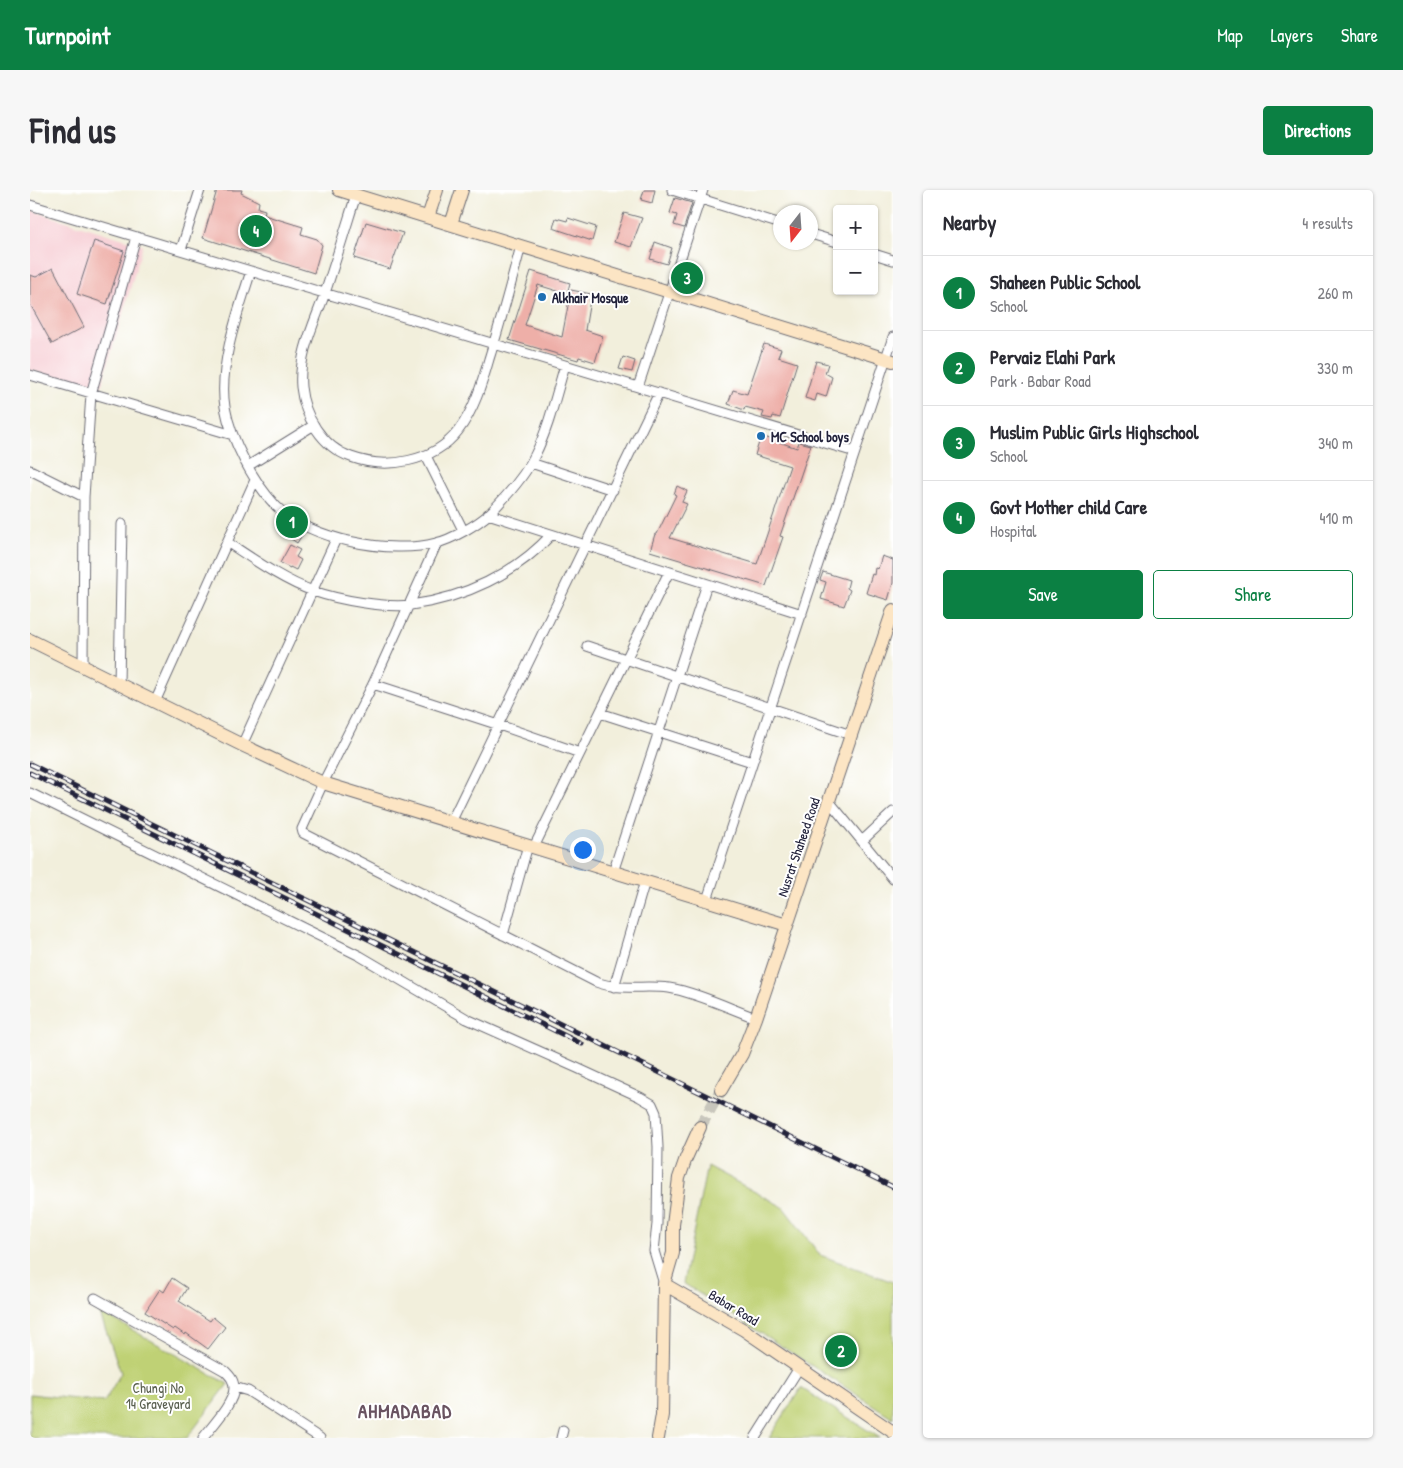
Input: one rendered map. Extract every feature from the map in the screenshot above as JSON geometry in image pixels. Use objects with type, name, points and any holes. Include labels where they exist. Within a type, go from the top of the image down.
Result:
[{"type":"street","points":[[181,250],[200,190]]},
{"type":"street","points":[[339,190],[889,360]]},
{"type":"street","points":[[428,217],[437,190]]},
{"type":"street","points":[[451,224],[462,190]]},
{"type":"street","points":[[672,190],[702,194],[773,221]]},
{"type":"street","points":[[638,387],[702,194]]},
{"type":"street","points":[[356,195],[325,293],[312,327],[302,363],[301,386],[306,410],[319,434],[332,448],[361,461],[392,463],[426,456],[446,443],[457,432],[469,413],[480,388],[521,246]]},
{"type":"street","points":[[30,205],[855,452]]},
{"type":"street","points":[[818,236],[833,241]]},
{"type":"street","points":[[83,666],[84,497],[91,394],[136,237]]},
{"type":"street","points":[[878,255],[893,260]]},
{"type":"street","points":[[251,271],[235,322],[224,377],[225,406],[233,435],[256,480],[277,507],[300,523],[336,539],[359,544],[395,547],[438,543],[488,514],[531,463],[546,426],[565,365]]},
{"type":"street","points":[[707,900],[855,452],[889,360],[893,337]]},
{"type":"street","points":[[30,375],[233,435]]},
{"type":"street","points":[[451,822],[659,393]]},
{"type":"street","points":[[248,466],[314,425]]},
{"type":"street","points":[[426,456],[463,530]]},
{"type":"street","points":[[531,463],[613,490]]},
{"type":"street","points":[[30,470],[84,497]]},
{"type":"street","points":[[154,702],[256,480]]},
{"type":"street","points":[[488,514],[802,614]]},
{"type":"street","points":[[119,684],[122,524]]},
{"type":"street","points":[[227,542],[266,568],[312,591],[364,603],[410,605],[461,594],[483,584],[524,560],[552,535]]},
{"type":"street","points":[[242,745],[336,539]]},
{"type":"street","points":[[438,543],[373,684],[323,782],[302,829],[303,833],[596,982],[614,987],[638,986],[671,989],[756,1018]]},
{"type":"street","points":[[503,935],[531,846],[600,714],[669,572]]},
{"type":"street","points":[[613,872],[707,584]]},
{"type":"street","name":"Nusrat Shaheed Road","points":[[721,1090],[742,1054],[756,1018],[893,610]]},
{"type":"street","points":[[30,640],[242,745],[323,782],[787,925]]},
{"type":"street","points":[[587,646],[851,735]]},
{"type":"street","points":[[373,684],[499,724],[580,753]]},
{"type":"street","points":[[600,714],[752,762]]},
{"type":"street","points":[[30,793],[360,956],[467,1019],[652,1104],[656,1113],[658,1147],[657,1224],[654,1251],[664,1284]]},
{"type":"street","points":[[829,801],[893,879]]},
{"type":"street","points":[[862,841],[893,812]]},
{"type":"street","points":[[614,987],[645,881]]},
{"type":"street","points":[[658,1438],[662,1415],[664,1284],[673,1253],[676,1194],[686,1158],[700,1127]]},
{"type":"street","name":"Babar Road","points":[[664,1284],[744,1330],[893,1432]]},
{"type":"street","points":[[96,1298],[225,1371],[232,1378],[234,1386],[229,1402],[204,1438]]},
{"type":"street","points":[[755,1438],[799,1368]]},
{"type":"street","points":[[234,1386],[248,1391],[320,1438]]},
{"type":"shaded area","points":[[30,210],[143,245],[100,391],[30,370]]},
{"type":"green space","points":[[707,1166],[783,1207],[820,1255],[893,1282],[893,1418],[683,1283]]},
{"type":"green space","name":"Chungi No 14 Graveyard","points":[[99,1311],[228,1384],[187,1438],[30,1438],[30,1394],[104,1402],[121,1373]]},
{"type":"green space","points":[[801,1388],[880,1438],[769,1438]]},
{"type":"building","points":[[217,190],[242,190],[241,193],[259,202],[258,208],[265,210],[264,215],[303,227],[301,234],[317,239],[322,245],[314,273],[203,238]]},
{"type":"building","points":[[644,190],[655,190],[652,203],[641,200]]},
{"type":"building","points":[[675,198],[692,203],[684,228],[674,225],[677,215],[670,213]]},
{"type":"building","points":[[624,213],[642,218],[631,247],[614,242]]},
{"type":"building","points":[[556,218],[567,221],[568,218],[596,227],[592,241],[553,228]]},
{"type":"building","points":[[366,222],[403,233],[390,269],[354,258]]},
{"type":"building","points":[[94,241],[124,251],[107,304],[77,294]]},
{"type":"building","points":[[655,242],[672,248],[667,264],[650,259]]},
{"type":"building","points":[[53,268],[84,327],[52,344],[30,304],[30,275],[36,277]]},
{"type":"building","points":[[531,271],[570,283],[567,294],[538,285],[525,325],[562,337],[571,290],[591,294],[585,330],[603,336],[595,362],[579,357],[578,360],[509,340]]},
{"type":"building","points":[[764,344],[781,349],[778,357],[797,363],[780,418],[773,416],[772,419],[762,417],[764,412],[745,407],[744,410],[728,404],[733,390],[747,394]]},
{"type":"building","points":[[623,357],[635,361],[632,372],[619,369]]},
{"type":"building","points":[[816,361],[828,364],[825,373],[832,377],[826,397],[817,394],[815,401],[805,398]]},
{"type":"building","points":[[761,436],[797,448],[799,442],[811,445],[780,536],[783,537],[766,586],[650,551],[655,534],[657,534],[676,495],[674,494],[677,486],[687,491],[682,502],[687,504],[670,538],[757,564],[790,466],[755,455]]},
{"type":"building","points":[[293,526],[304,532],[297,543],[287,536]]},
{"type":"building","points":[[290,545],[300,550],[296,557],[301,560],[296,570],[280,563]]},
{"type":"building","points":[[882,556],[893,560],[893,583],[888,600],[866,593],[872,574],[874,575],[875,568],[878,569]]},
{"type":"building","points":[[823,572],[849,580],[847,588],[850,590],[844,606],[821,599],[826,582],[820,580]]},
{"type":"building","points":[[172,1278],[187,1288],[179,1301],[210,1321],[213,1317],[225,1327],[208,1349],[186,1333],[185,1335],[175,1328],[173,1330],[145,1312],[160,1289],[164,1292]]},
{"type":"tunnel","points":[[700,1127],[721,1090]]},
{"type":"railway","points":[[30,764],[893,1187]]},
{"type":"railway","points":[[30,773],[582,1044]]},
{"type":"place","name":"Govt Mother child Care","points":[[256,231]]},
{"type":"place","name":"Muslim Public Girls Highschool","points":[[687,278]]},
{"type":"place","name":"Alkhair Mosque","points":[[542,297]]},
{"type":"place","name":"MC School boys","points":[[761,436]]},
{"type":"place","name":"Shaheen Public School","points":[[292,522]]},
{"type":"place","name":"Pervaiz Elahi Park","points":[[841,1351]]},
{"type":"district","name":"AHMADABAD","points":[[405,1411]]}]
